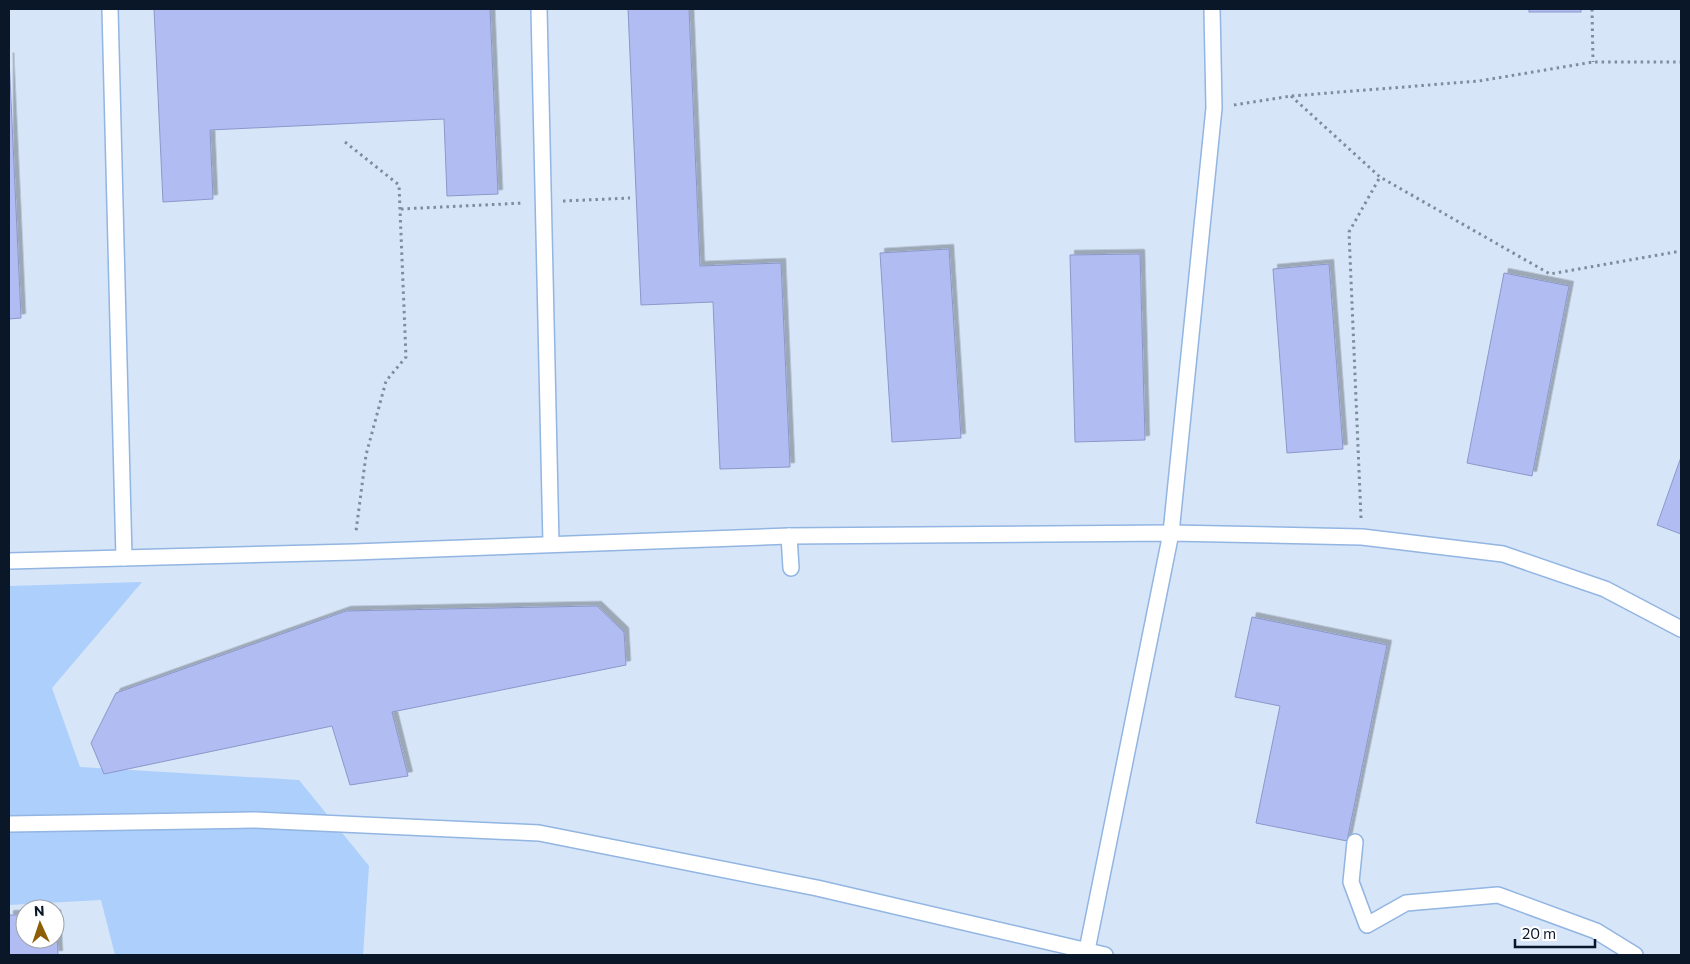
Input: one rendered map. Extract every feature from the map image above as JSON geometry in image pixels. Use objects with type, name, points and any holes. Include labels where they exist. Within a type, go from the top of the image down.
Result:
[{"type":"lane","points":[[110,9],[124,558]]},
{"type":"lane","points":[[539,9],[550,544]]},
{"type":"lane","points":[[1086,953],[1171,533],[1214,108],[1212,9]]},
{"type":"lane","points":[[9,561],[354,552],[789,536],[1171,533],[1362,537],[1504,554],[1606,589],[1681,629]]},
{"type":"lane","points":[[789,536],[790,568]]},
{"type":"lane","points":[[9,824],[255,820],[539,833],[818,888],[1086,953],[1105,955]]},
{"type":"lane","points":[[1355,842],[1351,882],[1366,925],[1406,903],[1498,895],[1596,931],[1635,955]]},
{"type":"path","points":[[1592,9],[1593,62]]},
{"type":"path","points":[[1214,108],[1291,96],[1479,81],[1593,62],[1681,62]]},
{"type":"path","points":[[1291,96],[1380,177],[1550,274],[1681,251]]},
{"type":"path","points":[[345,142],[399,185],[406,357],[386,381],[366,455],[354,552]]},
{"type":"path","points":[[1362,537],[1349,232],[1380,177]]},
{"type":"path","points":[[401,209],[630,198]]},
{"type":"shaded area","points":[[142,582],[52,688],[80,767],[299,780],[369,866],[363,955],[115,955],[101,900],[65,902],[65,899],[15,899],[15,905],[9,905],[9,586]]},
{"type":"building","points":[[154,9],[490,9],[498,194],[447,196],[444,119],[210,130],[213,199],[163,202]]},
{"type":"building","points":[[628,9],[689,9],[700,266],[781,263],[790,467],[720,469],[713,302],[641,305]]},
{"type":"building","points":[[1529,9],[1581,9],[1581,12],[1529,12]]},
{"type":"building","points":[[9,57],[21,318],[9,319]]},
{"type":"building","points":[[949,249],[961,438],[892,442],[880,253]]},
{"type":"building","points":[[1140,254],[1145,440],[1075,442],[1070,255]]},
{"type":"building","points":[[1329,264],[1343,449],[1287,453],[1273,269]]},
{"type":"building","points":[[1504,273],[1569,286],[1532,476],[1467,463]]},
{"type":"building","points":[[1681,457],[1681,534],[1657,525]]},
{"type":"building","points":[[597,606],[624,632],[626,665],[392,712],[408,776],[350,785],[332,726],[104,774],[91,743],[116,693],[346,611]]},
{"type":"building","points":[[1252,617],[1387,645],[1347,841],[1256,823],[1280,706],[1235,697]]},
{"type":"building","points":[[9,915],[15,915],[15,949],[58,949],[58,955],[9,955]]}]
